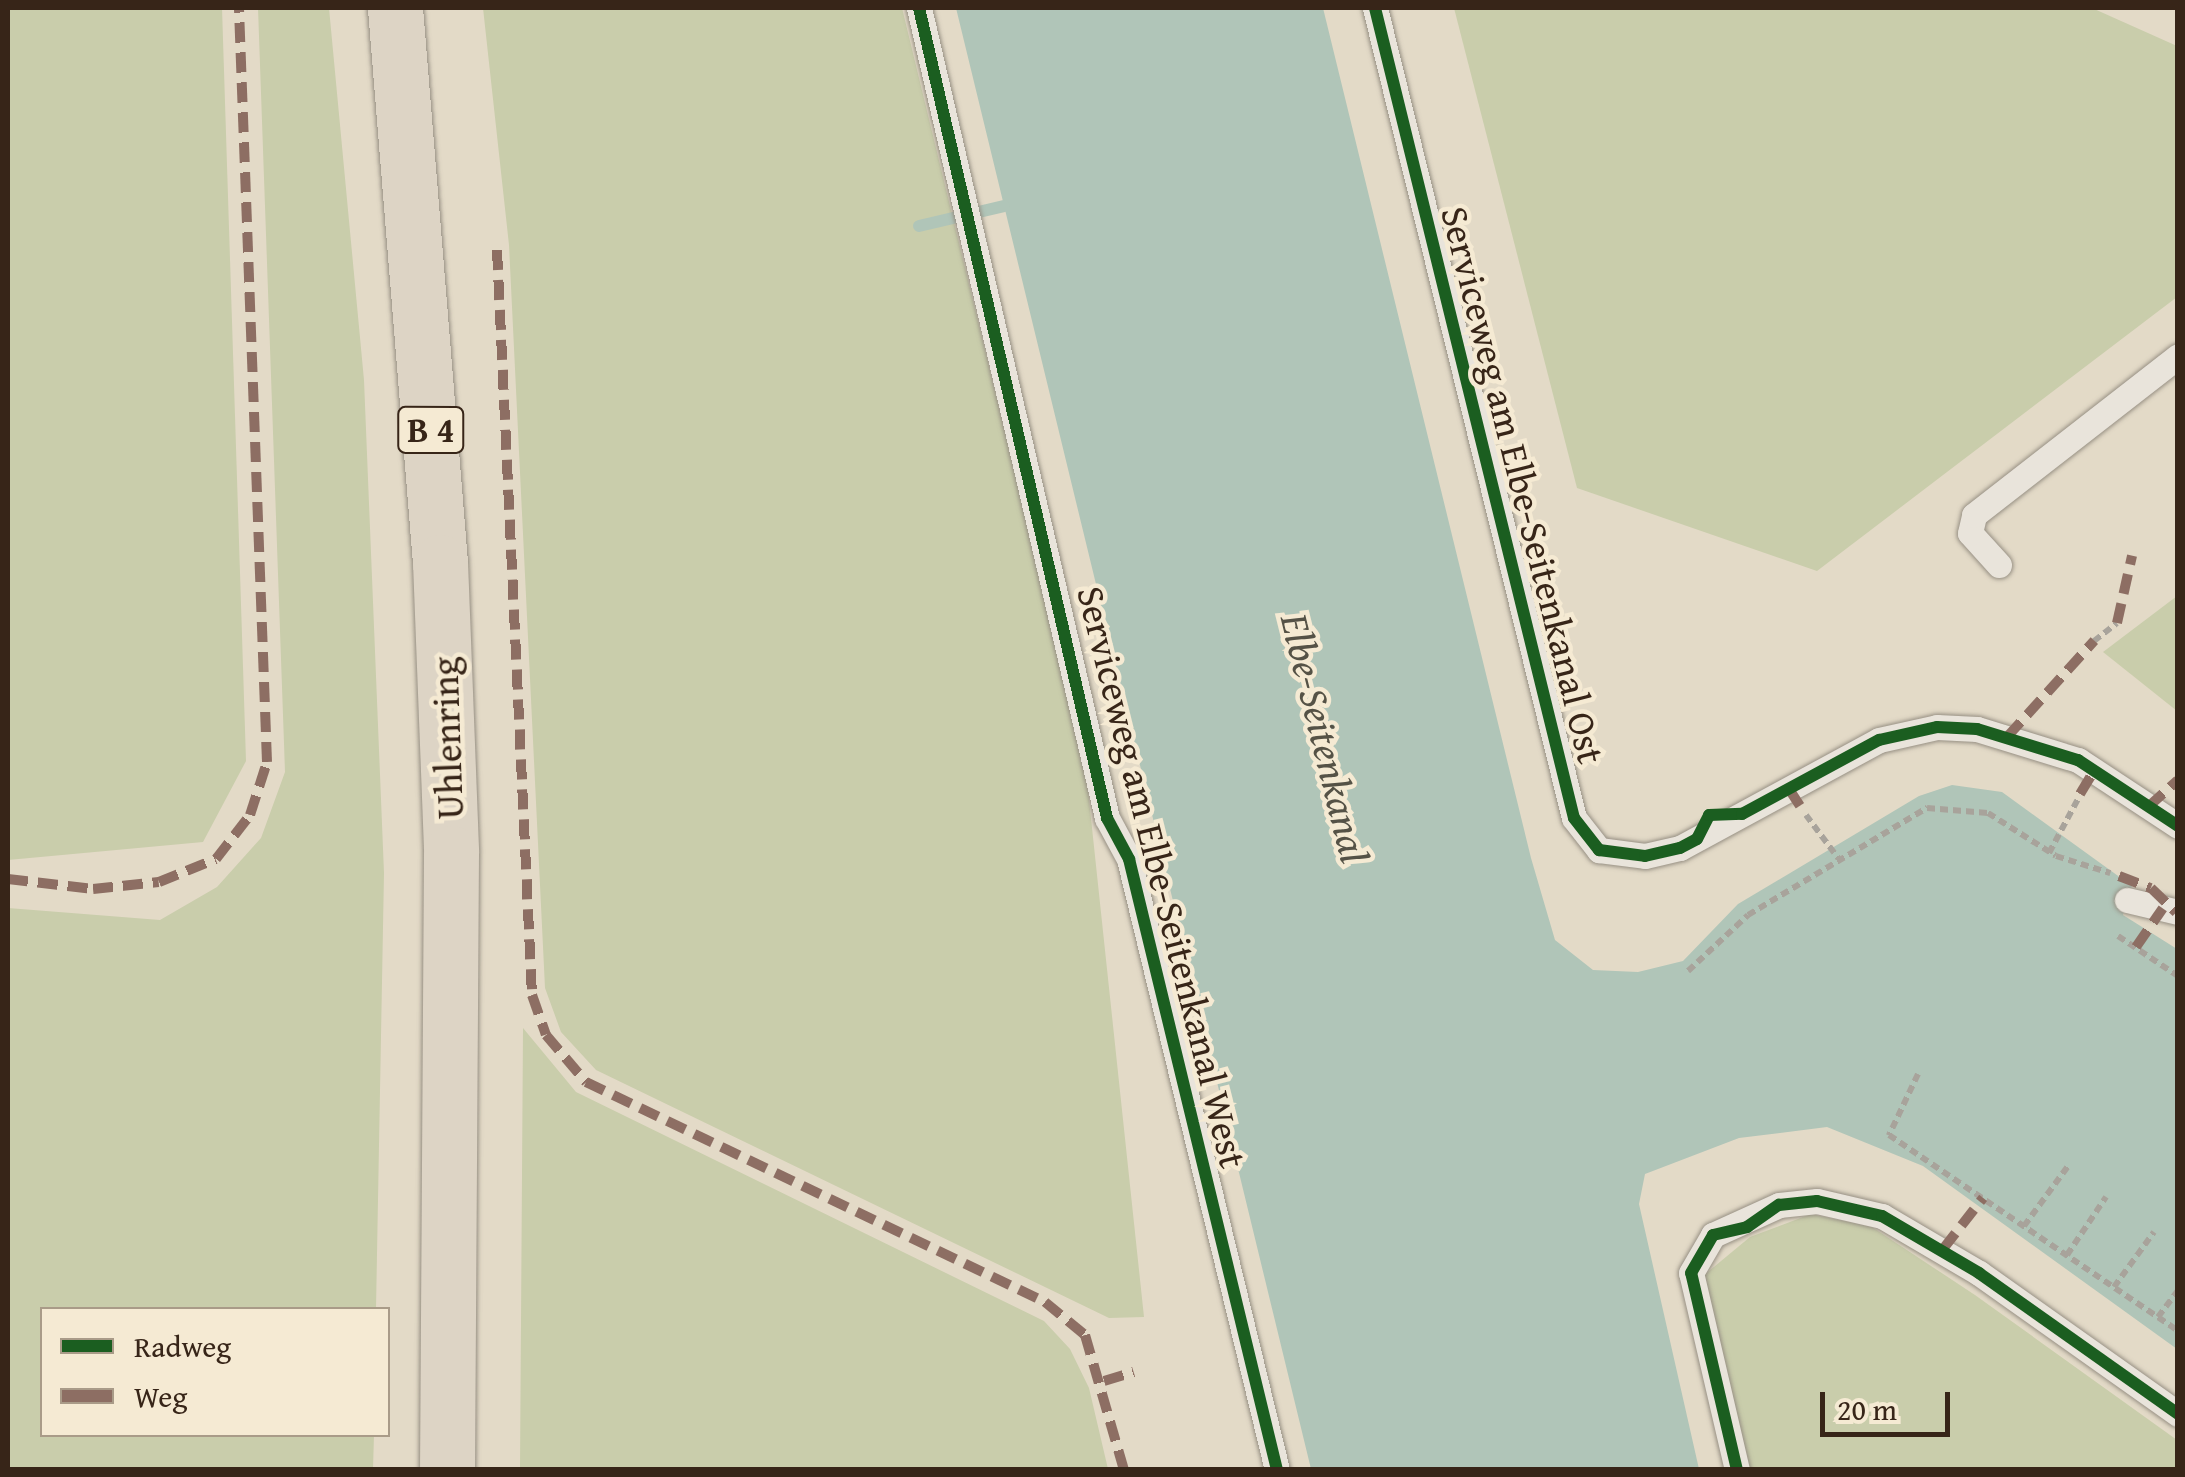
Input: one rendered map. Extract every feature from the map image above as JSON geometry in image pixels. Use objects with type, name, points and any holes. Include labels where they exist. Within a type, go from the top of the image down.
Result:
[{"type":"highway","name":"Uhlenring","points":[[394,8],[440,562],[451,853],[447,1470]]},
{"type":"lane","name":"Serviceweg am Elbe-Seitenkanal West","points":[[919,8],[1108,818],[1128,859],[1277,1470]]},
{"type":"lane","name":"Serviceweg am Elbe-Seitenkanal Ost","points":[[1375,8],[1574,818],[1599,850],[1645,856],[1716,828],[1879,740],[1937,726],[1977,729],[2078,760],[2178,826]]},
{"type":"lane","points":[[1999,565],[1970,532],[1974,515],[2178,356]]},
{"type":"lane","points":[[2123,888],[2178,912]]},
{"type":"lane","points":[[1737,1470],[1692,1274],[1698,1252],[1742,1216],[1817,1201],[1882,1216],[1980,1273],[2178,1414]]},
{"type":"path","points":[[2094,641],[2117,623]]},
{"type":"path","points":[[2050,853],[2080,794]]},
{"type":"path","points":[[1688,971],[1748,916],[1926,808],[1988,813],[2050,853],[2123,888]]},
{"type":"path","points":[[1804,812],[1838,858]]},
{"type":"path","points":[[2109,929],[2178,976]]},
{"type":"path","points":[[1918,1074],[1889,1135],[2178,1331]]},
{"type":"path","points":[[2024,1226],[2068,1166]]},
{"type":"path","points":[[2068,1255],[2106,1197]]},
{"type":"path","points":[[2114,1287],[2154,1232]]},
{"type":"path","points":[[2158,1317],[2178,1290]]},
{"type":"green space","points":[[8,8],[222,8],[246,761],[203,842],[8,860]]},
{"type":"green space","points":[[258,8],[329,8],[364,380],[384,873],[376,1307],[40,1307],[40,1437],[374,1437],[373,1469],[8,1469],[8,908],[160,920],[217,887],[261,838],[285,772]]},
{"type":"green space","points":[[483,8],[902,8],[1085,762],[1144,1317],[1109,1318],[596,1070],[561,1032],[545,988],[509,245]]},
{"type":"green space","points":[[1454,8],[2092,8],[2177,46],[2177,297],[1817,571],[1577,488]]},
{"type":"green space","points":[[2177,596],[2177,711],[2103,652]]},
{"type":"green space","points":[[523,1028],[576,1092],[1044,1321],[1070,1349],[1089,1388],[1108,1469],[520,1469]]},
{"type":"green space","points":[[1811,1214],[1872,1227],[1975,1295],[2177,1440],[2177,1469],[1749,1469],[1703,1276],[1750,1237]]},
{"type":"water","name":"Elbe-Seitenkanal","points":[[956,8],[1323,8],[1531,858],[1555,940],[1593,970],[1638,972],[1683,961],[1738,904],[1919,796],[1952,785],[2002,792],[2132,886],[2123,915],[2177,949],[2177,1349],[1923,1166],[1827,1127],[1739,1138],[1645,1174],[1639,1204],[1699,1469],[1311,1469]]},
{"type":"waterway","points":[[919,226],[1004,206]]},
{"type":"marked path","points":[[8,879],[93,889],[159,882],[216,859],[250,815],[267,762],[239,8]]},
{"type":"marked path","points":[[497,250],[532,995],[546,1035],[586,1082],[1045,1302],[1085,1335],[1124,1470]]},
{"type":"marked path","points":[[2117,623],[2132,556]]},
{"type":"marked path","points":[[2007,737],[2094,641]]},
{"type":"marked path","points":[[2080,794],[2094,771]]},
{"type":"marked path","points":[[2148,807],[2178,780]]},
{"type":"marked path","points":[[1789,789],[1804,812]]},
{"type":"marked path","points":[[2119,876],[2151,888],[2176,912]]},
{"type":"marked path","points":[[2136,947],[2163,908]]},
{"type":"marked path","points":[[1943,1249],[1983,1198]]},
{"type":"marked path","points":[[1104,1381],[1134,1372]]},
{"type":"cycle path","points":[[919,8],[1107,818],[1129,859],[1277,1470]]},
{"type":"cycle path","points":[[1375,8],[1574,818],[1599,850],[1645,856],[1680,848],[1697,839],[1709,815],[1742,814],[1879,740],[1937,727],[1977,729],[2078,760],[2178,826]]},
{"type":"cycle path","points":[[1737,1470],[1691,1273],[1713,1235],[1747,1227],[1779,1205],[1817,1201],[1882,1216],[1979,1273],[2178,1414]]}]
